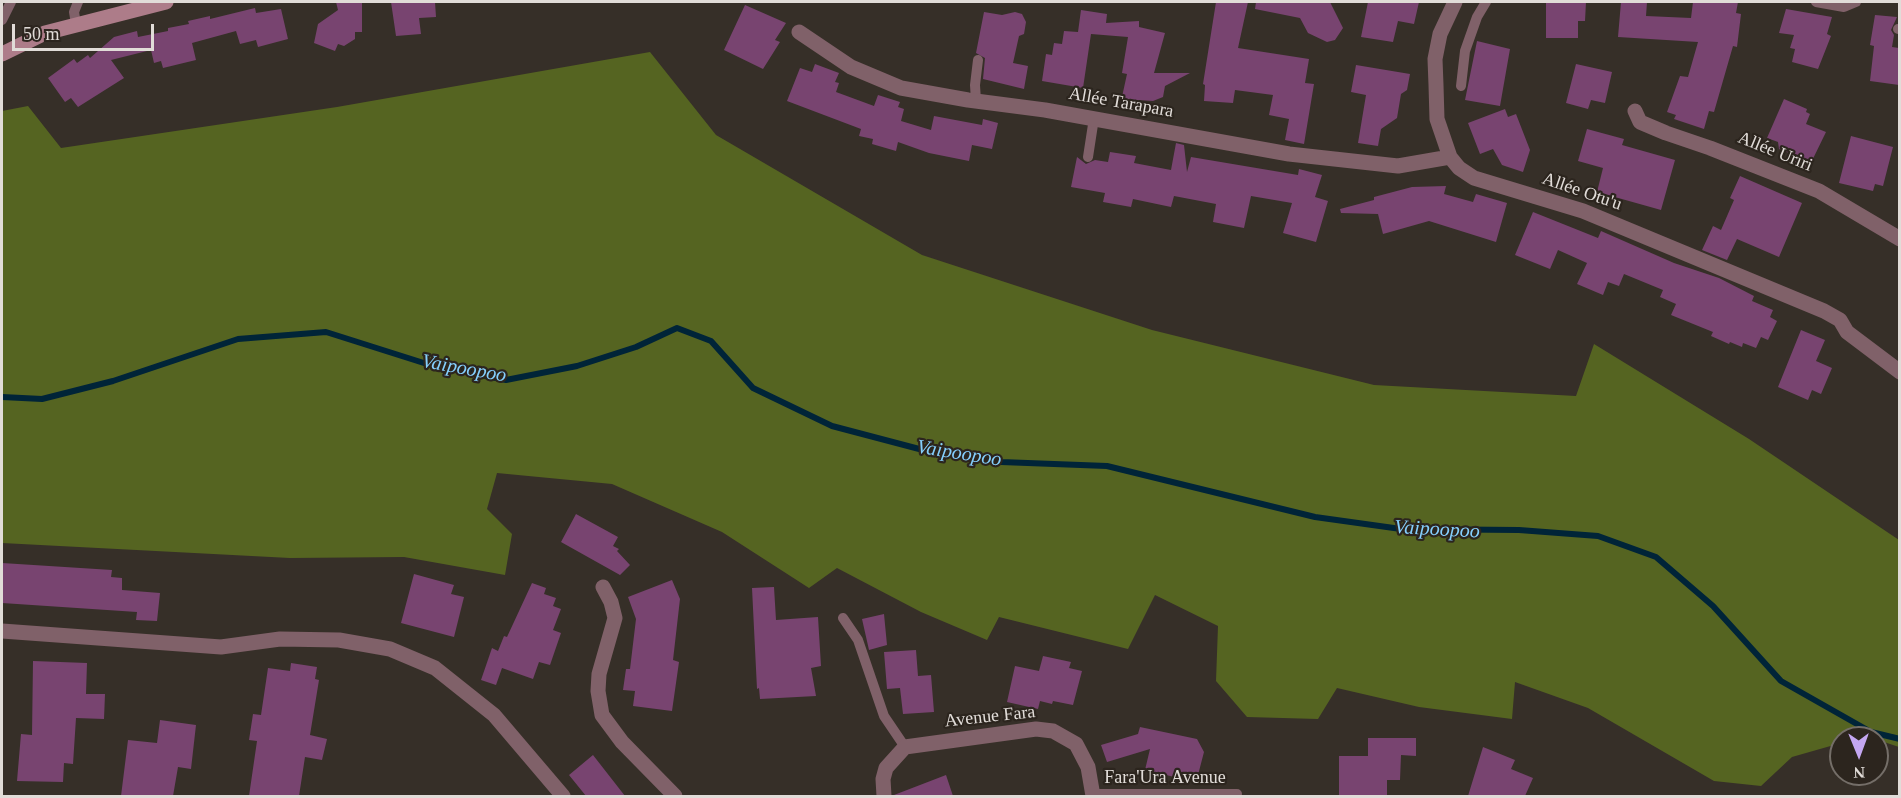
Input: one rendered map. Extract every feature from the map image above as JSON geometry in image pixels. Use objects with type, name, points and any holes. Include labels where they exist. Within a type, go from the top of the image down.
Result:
[{"type":"main road","points":[[2,54],[45,33],[166,2]]},
{"type":"street","name":"Allée Otu'u","points":[[1455,2],[1440,34],[1435,59],[1437,119],[1450,157],[1459,168],[1474,178],[1583,211],[1824,311],[1840,320],[1847,332],[1899,372]]},
{"type":"street","name":"Allée Tarapara","points":[[799,32],[851,67],[901,88],[1094,118],[1289,154],[1398,166],[1450,157]]},
{"type":"street","name":"Allée Uriri","points":[[1635,111],[1640,122],[1819,190],[1899,239]]},
{"type":"street","points":[[603,587],[611,602],[615,618],[598,683],[602,715],[622,742],[675,796]]},
{"type":"street","points":[[2,632],[221,647],[280,639],[339,640],[390,649],[435,668],[494,716],[563,796]]},
{"type":"street","name":"Avenue Fara","points":[[905,747],[1036,729],[1053,731],[1066,736],[1084,755],[1092,795]]},
{"type":"street","points":[[884,796],[883,779],[886,768],[905,747]]},
{"type":"lane","points":[[2,20],[11,2]]},
{"type":"lane","points":[[76,24],[74,12],[78,2]]},
{"type":"lane","points":[[1461,86],[1465,51],[1477,17],[1486,2]]},
{"type":"lane","points":[[1816,2],[1844,7],[1856,2]]},
{"type":"lane","points":[[976,101],[978,60]]},
{"type":"lane","points":[[1088,156],[1094,118]]},
{"type":"lane","points":[[843,618],[858,640],[884,716],[905,747]]},
{"type":"lane","name":"Fara'Ura Avenue","points":[[1092,795],[1237,794]]},
{"type":"green space","points":[[650,52],[716,135],[922,255],[1152,330],[1374,385],[1576,396],[1594,344],[1749,439],[1899,540],[1899,747],[1889,744],[1889,726],[1829,726],[1829,746],[1792,757],[1761,786],[1714,781],[1588,708],[1515,682],[1512,719],[1419,707],[1337,688],[1318,719],[1247,717],[1216,681],[1218,626],[1155,595],[1128,649],[999,617],[987,640],[921,612],[837,568],[809,588],[722,532],[612,484],[497,473],[487,509],[512,534],[505,575],[404,557],[290,558],[2,543],[2,111],[28,106],[61,148],[337,107]]},
{"type":"building","points":[[336,2],[362,2],[362,32],[355,32],[355,39],[344,46],[338,44],[335,51],[314,43],[318,24],[338,10]]},
{"type":"building","points":[[391,2],[435,2],[436,17],[419,18],[421,34],[396,36]]},
{"type":"building","points":[[1216,2],[1248,2],[1238,48],[1309,59],[1305,83],[1314,84],[1304,144],[1285,140],[1289,119],[1269,115],[1273,95],[1235,90],[1233,103],[1204,101],[1205,85],[1203,84]]},
{"type":"building","points":[[1256,2],[1330,2],[1343,28],[1335,40],[1327,42],[1308,33],[1300,18],[1255,9]]},
{"type":"building","points":[[1368,2],[1419,2],[1414,24],[1398,21],[1393,42],[1361,37]]},
{"type":"building","points":[[1546,2],[1586,2],[1585,21],[1578,21],[1578,38],[1546,38]]},
{"type":"building","points":[[1621,2],[1647,2],[1646,16],[1691,18],[1693,2],[1738,2],[1736,13],[1741,14],[1737,47],[1733,46],[1714,112],[1709,111],[1704,129],[1674,119],[1676,115],[1667,112],[1680,76],[1688,77],[1698,42],[1618,37]]},
{"type":"building","points":[[745,5],[786,23],[775,40],[780,42],[763,69],[724,50]]},
{"type":"building","points":[[255,8],[256,13],[281,9],[288,39],[258,47],[256,40],[240,44],[236,31],[192,43],[196,60],[163,68],[161,61],[154,63],[151,50],[111,60],[124,78],[78,107],[71,98],[65,102],[48,78],[74,59],[77,63],[88,55],[90,58],[114,37],[137,31],[138,37],[168,31],[168,28],[189,24],[188,21],[210,16],[210,19]]},
{"type":"building","points":[[1786,9],[1832,17],[1827,34],[1831,36],[1818,69],[1792,62],[1795,49],[1790,48],[1794,35],[1779,33]]},
{"type":"building","points":[[1081,10],[1107,14],[1106,23],[1139,21],[1139,27],[1165,33],[1154,73],[1190,73],[1165,86],[1163,97],[1153,101],[1139,100],[1137,110],[1120,106],[1127,74],[1122,73],[1128,37],[1091,34],[1083,88],[1042,81],[1046,54],[1052,55],[1054,43],[1062,44],[1064,31],[1078,32]]},
{"type":"building","points":[[984,12],[1002,15],[1015,12],[1022,14],[1026,22],[1024,34],[1019,36],[1013,63],[1028,66],[1024,89],[983,79],[985,58],[976,53]]},
{"type":"building","points":[[1875,15],[1897,17],[1891,30],[1894,35],[1892,47],[1899,48],[1899,85],[1870,81],[1874,46],[1870,45]]},
{"type":"building","points":[[1477,41],[1510,49],[1500,106],[1465,100]]},
{"type":"building","points":[[815,64],[839,73],[835,82],[839,83],[836,92],[874,106],[878,95],[900,102],[898,107],[904,109],[901,121],[931,130],[934,116],[982,125],[983,119],[998,123],[992,149],[972,145],[969,161],[929,153],[898,142],[896,151],[872,144],[873,139],[859,136],[861,129],[787,101],[800,68],[812,72]]},
{"type":"building","points":[[1576,64],[1612,72],[1605,103],[1591,100],[1588,109],[1566,103]]},
{"type":"building","points":[[1356,65],[1410,74],[1407,90],[1401,94],[1397,118],[1381,129],[1378,146],[1358,143],[1366,95],[1351,92]]},
{"type":"building","points":[[1784,99],[1807,109],[1806,112],[1810,114],[1806,124],[1826,132],[1807,171],[1789,164],[1792,154],[1779,149],[1778,142],[1767,138]]},
{"type":"building","points":[[1505,109],[1508,117],[1516,114],[1530,150],[1523,172],[1502,165],[1493,149],[1480,154],[1468,123]]},
{"type":"building","points":[[1587,129],[1624,139],[1622,145],[1675,160],[1661,210],[1597,192],[1603,168],[1578,161]]},
{"type":"building","points":[[1851,136],[1893,147],[1883,186],[1875,184],[1873,191],[1839,183]]},
{"type":"building","points":[[1176,143],[1184,145],[1187,172],[1191,157],[1298,175],[1299,169],[1322,175],[1315,197],[1328,201],[1316,242],[1283,233],[1292,203],[1251,196],[1244,228],[1213,222],[1216,204],[1174,196],[1171,207],[1133,199],[1131,207],[1103,202],[1105,193],[1071,187],[1077,157],[1086,164],[1095,160],[1108,162],[1110,152],[1136,156],[1134,163],[1171,170]]},
{"type":"building","points":[[1740,176],[1802,203],[1779,257],[1737,239],[1727,260],[1702,250],[1713,226],[1721,230],[1734,200],[1730,198]]},
{"type":"building","points":[[1446,186],[1444,194],[1473,202],[1476,194],[1507,203],[1496,242],[1429,221],[1383,234],[1378,214],[1341,213],[1340,209],[1412,187]]},
{"type":"building","points":[[1533,212],[1598,238],[1601,231],[1674,263],[1719,278],[1754,296],[1752,301],[1773,310],[1770,317],[1777,321],[1768,340],[1761,337],[1756,348],[1743,343],[1742,347],[1730,342],[1729,344],[1711,336],[1713,332],[1671,315],[1676,304],[1660,297],[1663,290],[1624,274],[1619,286],[1608,282],[1603,295],[1577,284],[1587,263],[1558,250],[1550,269],[1515,255]]},
{"type":"building","points":[[1801,330],[1825,340],[1816,361],[1832,368],[1821,394],[1812,390],[1808,400],[1778,387]]},
{"type":"building","points":[[576,514],[618,537],[613,546],[619,549],[617,551],[630,565],[620,575],[561,542]]},
{"type":"building","points":[[2,563],[112,570],[111,577],[122,578],[122,590],[160,593],[157,621],[136,620],[137,612],[2,603]]},
{"type":"building","points":[[414,574],[454,585],[451,594],[464,597],[454,637],[401,623]]},
{"type":"building","points":[[672,580],[680,599],[673,660],[679,662],[672,711],[633,706],[635,691],[623,690],[626,669],[630,669],[636,619],[628,597]]},
{"type":"building","points":[[532,583],[546,588],[544,594],[556,598],[553,606],[561,609],[553,630],[561,633],[550,665],[539,662],[533,679],[502,668],[496,685],[481,680],[492,648],[498,651],[504,636],[507,637]]},
{"type":"building","points":[[774,587],[776,620],[818,617],[821,666],[811,668],[816,696],[760,699],[759,688],[757,689],[752,588]]},
{"type":"building","points":[[884,614],[887,645],[869,650],[862,619]]},
{"type":"building","points":[[916,650],[918,676],[931,675],[934,712],[903,714],[900,688],[887,689],[884,652]]},
{"type":"building","points":[[1043,656],[1071,662],[1069,668],[1082,671],[1073,705],[1040,701],[1038,709],[1007,702],[1015,666],[1039,671]]},
{"type":"building","points":[[33,661],[87,663],[86,694],[105,694],[104,719],[76,718],[73,764],[64,763],[63,782],[17,781],[21,734],[32,735]]},
{"type":"building","points":[[291,663],[317,667],[315,679],[319,680],[310,735],[327,739],[322,760],[305,757],[299,796],[249,796],[257,741],[249,740],[253,714],[261,715],[268,668],[290,671]]},
{"type":"building","points":[[160,720],[196,725],[191,769],[178,767],[173,796],[121,796],[128,740],[157,743]]},
{"type":"building","points":[[1140,727],[1197,739],[1204,752],[1198,775],[1187,780],[1145,770],[1150,749],[1107,762],[1101,745],[1138,734]]},
{"type":"building","points":[[1368,738],[1416,738],[1416,756],[1401,755],[1400,780],[1387,780],[1387,796],[1339,796],[1339,756],[1368,756]]},
{"type":"building","points":[[1483,747],[1515,760],[1511,769],[1533,778],[1525,796],[1468,796]]},
{"type":"building","points":[[593,755],[625,796],[586,796],[569,775]]},
{"type":"building","points":[[946,775],[953,796],[894,796],[894,795]]},
{"type":"waterway","name":"Vaipoopoo","points":[[2,397],[42,399],[113,381],[238,339],[326,332],[427,364],[506,380],[577,366],[636,347],[677,328],[711,341],[753,388],[832,426],[923,450],[1001,462],[1107,466],[1315,517],[1401,529],[1519,530],[1598,536],[1656,557],[1713,606],[1781,681],[1871,732],[1900,739]]}]
